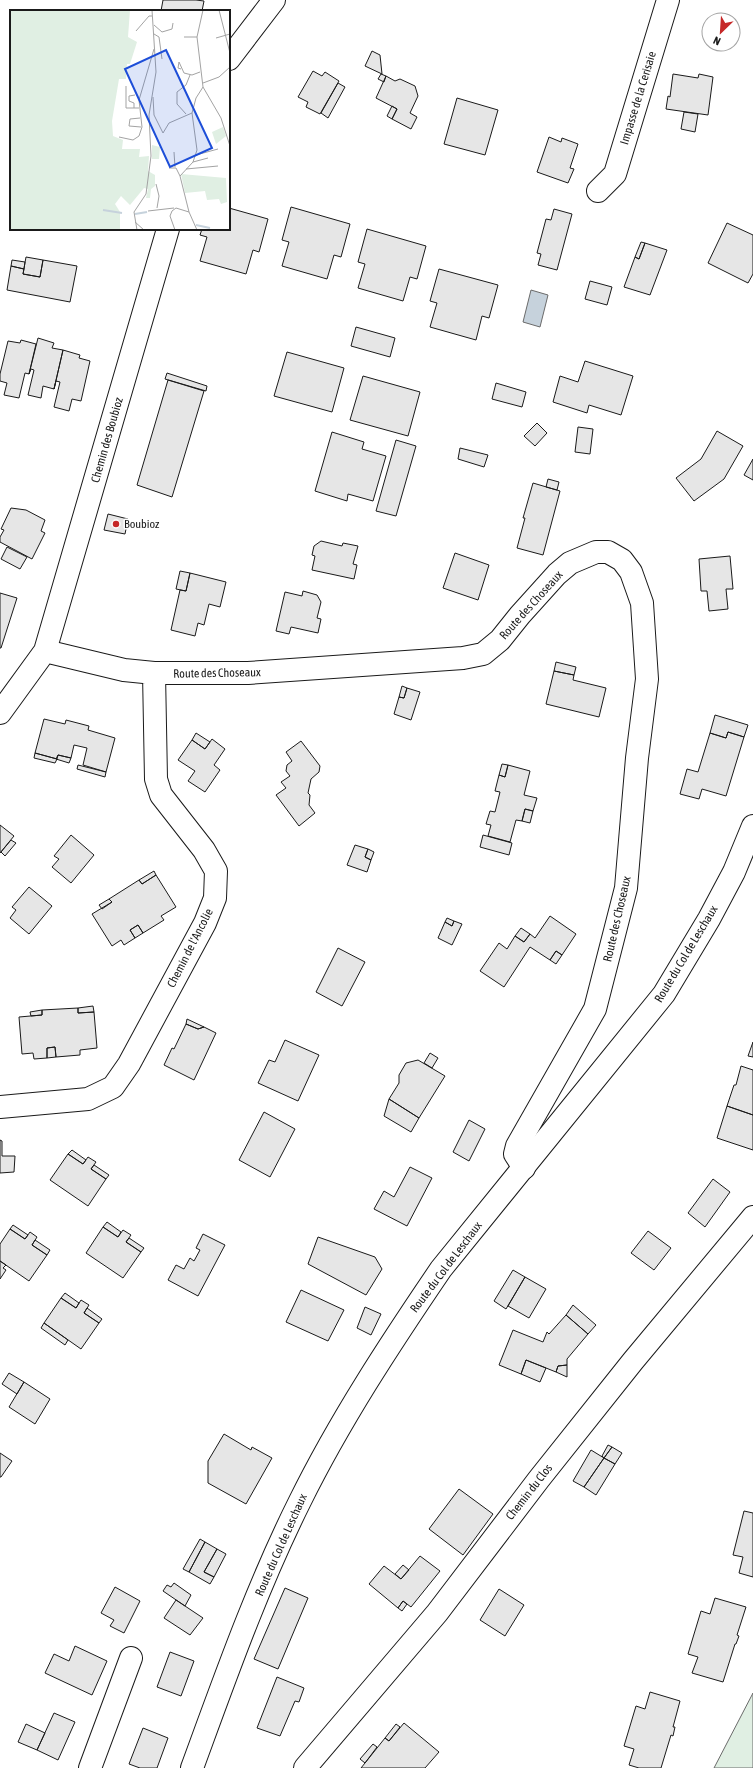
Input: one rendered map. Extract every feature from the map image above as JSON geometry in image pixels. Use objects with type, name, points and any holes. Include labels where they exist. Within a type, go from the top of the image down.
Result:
[{"type":"street","points":[[230,58],[274,0]]},
{"type":"street","name":"Impasse de la Cerisaie","points":[[598,191],[615,174],[668,0]]},
{"type":"street","name":"Chemin des Boubioz","points":[[45,651],[168,230]]},
{"type":"street","name":"Route des Choseaux","points":[[45,651],[124,670],[154,673],[248,673],[463,658],[483,654],[500,640],[557,574],[570,563],[596,552],[608,552],[622,560],[632,572],[642,603],[647,679],[637,758],[626,888],[596,1010],[517,1146],[515,1154],[524,1168]]},
{"type":"street","points":[[0,713],[45,651]]},
{"type":"street","name":"Chemin de l'Ancolie","points":[[0,1107],[88,1099],[113,1087],[129,1064],[205,923],[214,898],[216,871],[204,850],[161,795],[156,779],[154,673]]},
{"type":"street","name":"Route du Col de Leschaux","points":[[192,1768],[268,1571],[299,1503],[325,1452],[405,1322],[442,1269],[664,994],[709,919],[734,872],[753,826]]},
{"type":"street","name":"Chemin du Clos","points":[[305,1768],[437,1613],[544,1473],[633,1361],[753,1217]]},
{"type":"street","points":[[90,1768],[131,1658]]},
{"type":"green space","points":[[753,1693],[753,1768],[714,1768]]},
{"type":"shaded area","points":[[531,290],[548,295],[540,327],[523,322]]},
{"type":"building","points":[[163,0],[204,1],[202,10],[161,10]]},
{"type":"building","points":[[372,51],[380,55],[382,74],[365,66]]},
{"type":"building","points":[[313,71],[322,76],[325,72],[339,81],[320,114],[306,107],[308,102],[298,97]]},
{"type":"building","points":[[381,74],[386,76],[384,82],[378,79]]},
{"type":"building","points":[[673,74],[698,78],[699,74],[713,77],[708,115],[666,109],[668,96],[670,97]]},
{"type":"building","points":[[386,76],[395,81],[400,79],[415,86],[418,96],[410,113],[417,117],[411,129],[392,119],[397,109],[376,98]]},
{"type":"building","points":[[338,83],[345,87],[328,118],[321,113]]},
{"type":"building","points":[[457,98],[498,110],[485,155],[444,144]]},
{"type":"building","points":[[392,106],[397,109],[392,119],[387,116]]},
{"type":"building","points":[[684,112],[698,114],[695,132],[681,129]]},
{"type":"building","points":[[549,137],[561,142],[562,138],[578,144],[570,168],[574,169],[568,183],[537,172]]},
{"type":"building","points":[[291,207],[350,224],[341,257],[334,255],[327,279],[282,266],[289,242],[282,240]]},
{"type":"building","points":[[230,208],[268,219],[259,252],[253,250],[246,274],[200,261],[207,237],[200,235],[202,230],[230,230]]},
{"type":"building","points":[[554,209],[572,214],[557,270],[538,265],[541,254],[537,253],[546,219],[551,220]]},
{"type":"building","points":[[727,223],[753,235],[753,274],[748,283],[708,263]]},
{"type":"building","points":[[367,229],[426,246],[417,279],[410,277],[403,301],[358,288],[365,264],[358,262]]},
{"type":"building","points":[[641,242],[645,243],[639,259],[635,257]]},
{"type":"building","points":[[645,243],[667,250],[650,295],[624,287],[635,257],[639,259]]},
{"type":"building","points":[[26,257],[43,260],[40,277],[23,274]]},
{"type":"building","points":[[12,260],[25,262],[24,269],[11,266]]},
{"type":"building","points":[[43,260],[77,266],[70,302],[7,290],[11,266],[24,269],[23,274],[40,277]]},
{"type":"building","points":[[439,269],[498,285],[489,318],[482,316],[476,340],[430,327],[437,303],[430,301]]},
{"type":"building","points":[[590,281],[612,287],[607,305],[585,299]]},
{"type":"building","points":[[356,327],[395,338],[390,357],[351,346]]},
{"type":"building","points":[[38,338],[54,343],[52,348],[63,350],[54,389],[43,386],[41,398],[28,395],[34,370],[31,369],[29,374]]},
{"type":"building","points":[[21,340],[36,344],[29,374],[25,373],[19,398],[4,395],[7,383],[0,381],[0,374],[8,341],[20,343]]},
{"type":"building","points":[[63,350],[80,355],[79,358],[90,361],[81,401],[72,399],[69,411],[54,407],[60,382],[56,381],[54,389]]},
{"type":"building","points":[[287,352],[344,368],[332,412],[274,396]]},
{"type":"building","points":[[585,361],[633,376],[621,415],[589,405],[587,413],[553,402],[560,376],[578,382]]},
{"type":"building","points":[[167,373],[207,386],[206,391],[165,379]]},
{"type":"building","points":[[363,376],[420,392],[408,436],[350,420]]},
{"type":"building","points":[[168,380],[204,391],[172,497],[137,485]]},
{"type":"building","points":[[496,383],[526,392],[522,407],[492,399]]},
{"type":"building","points":[[537,423],[547,433],[535,446],[524,436]]},
{"type":"building","points":[[578,427],[593,429],[590,454],[575,452]]},
{"type":"building","points":[[717,431],[743,446],[724,479],[694,501],[676,478],[701,459]]},
{"type":"building","points":[[332,432],[364,442],[362,449],[386,456],[373,501],[348,494],[347,501],[315,491]]},
{"type":"building","points":[[396,440],[416,446],[396,516],[376,511]]},
{"type":"building","points":[[460,448],[488,455],[484,467],[458,459]]},
{"type":"building","points":[[753,459],[753,480],[744,475]]},
{"type":"building","points":[[548,479],[559,482],[557,490],[546,487]]},
{"type":"building","points":[[533,483],[560,491],[543,555],[517,548],[525,518],[523,518]]},
{"type":"building","points":[[11,508],[26,510],[45,520],[41,531],[45,533],[32,559],[0,542],[0,537],[4,530],[1,529]]},
{"type":"building","name":"Boubioz","points":[[108,514],[128,519],[125,534],[104,530]]},
{"type":"building","points":[[321,541],[342,546],[343,543],[358,546],[353,564],[357,565],[354,579],[312,570],[315,556],[312,555],[314,546]]},
{"type":"building","points":[[7,547],[27,557],[20,569],[1,559]]},
{"type":"building","points":[[455,553],[489,565],[478,600],[443,588]]},
{"type":"building","points":[[730,556],[733,589],[726,589],[728,609],[709,611],[707,591],[701,591],[699,559]]},
{"type":"building","points":[[180,571],[190,573],[186,591],[176,589]]},
{"type":"building","points":[[190,573],[226,582],[220,607],[209,604],[204,625],[198,623],[195,636],[171,630],[180,590],[186,591]]},
{"type":"building","points":[[303,591],[317,595],[321,602],[317,618],[321,619],[318,633],[291,627],[289,634],[276,631],[285,592],[302,596]]},
{"type":"building","points":[[0,593],[17,598],[1,648],[0,648]]},
{"type":"building","points":[[556,662],[576,667],[574,675],[554,671]]},
{"type":"building","points":[[554,671],[574,675],[573,680],[606,688],[599,717],[546,704]]},
{"type":"building","points":[[402,686],[407,688],[404,698],[399,697]]},
{"type":"building","points":[[407,688],[420,692],[411,720],[394,714],[399,697],[404,698]]},
{"type":"building","points":[[715,715],[748,725],[744,737],[728,732],[726,738],[710,733]]},
{"type":"building","points":[[44,719],[65,724],[66,720],[89,726],[88,730],[115,738],[106,772],[83,765],[87,748],[74,745],[71,758],[58,755],[57,759],[35,753]]},
{"type":"building","points":[[728,732],[744,737],[726,796],[702,789],[699,799],[680,794],[687,769],[698,772],[710,733],[726,738]]},
{"type":"building","points":[[196,733],[210,742],[205,749],[192,740]]},
{"type":"building","points":[[212,739],[225,749],[214,765],[220,770],[205,792],[188,781],[195,771],[178,760],[192,740],[205,749]]},
{"type":"building","points":[[301,741],[320,766],[319,772],[311,779],[308,793],[310,795],[309,805],[315,813],[299,826],[276,795],[286,788],[281,782],[290,776],[286,771],[287,765],[292,761],[286,752]]},
{"type":"building","points":[[35,753],[57,759],[55,763],[34,758]]},
{"type":"building","points":[[58,755],[71,758],[69,763],[56,759]]},
{"type":"building","points":[[502,764],[508,765],[505,777],[499,775]]},
{"type":"building","points":[[78,765],[106,772],[105,777],[77,769]]},
{"type":"building","points":[[508,765],[530,771],[524,795],[537,798],[533,811],[525,809],[522,821],[516,820],[510,842],[488,836],[491,825],[486,824],[490,811],[495,812],[500,792],[495,791],[499,775],[505,777]]},
{"type":"building","points":[[525,809],[533,811],[530,823],[522,821]]},
{"type":"building","points":[[0,825],[14,836],[0,853]]},
{"type":"building","points":[[71,835],[94,855],[71,883],[52,867],[59,859],[54,856]]},
{"type":"building","points":[[483,835],[512,843],[509,855],[480,847]]},
{"type":"building","points":[[11,840],[16,843],[5,856],[1,852]]},
{"type":"building","points":[[355,845],[368,849],[365,857],[371,860],[367,872],[347,865]]},
{"type":"building","points":[[368,849],[374,852],[371,860],[365,857]]},
{"type":"building","points":[[154,871],[156,875],[142,884],[139,880]]},
{"type":"building","points":[[156,875],[176,907],[161,916],[164,920],[143,933],[138,925],[130,930],[135,938],[124,945],[121,940],[112,946],[92,914],[112,902],[109,899],[139,880],[142,884]]},
{"type":"building","points":[[29,887],[52,906],[29,934],[10,918],[16,910],[12,907]]},
{"type":"building","points":[[109,899],[112,902],[102,909],[99,905]]},
{"type":"building","points":[[550,916],[576,934],[562,955],[556,951],[550,960],[530,947],[504,987],[480,971],[499,943],[507,949],[515,936],[524,942],[530,934],[535,938]]},
{"type":"building","points":[[447,918],[454,921],[452,926],[445,922]]},
{"type":"building","points":[[454,921],[462,924],[452,945],[438,938],[445,922],[452,926]]},
{"type":"building","points":[[138,925],[143,933],[135,938],[130,930]]},
{"type":"building","points":[[521,928],[530,934],[524,942],[515,936]]},
{"type":"building","points":[[338,948],[365,962],[342,1006],[316,992]]},
{"type":"building","points":[[556,951],[562,955],[556,964],[550,960]]},
{"type":"building","points":[[93,1006],[94,1012],[78,1013],[78,1008]]},
{"type":"building","points":[[78,1008],[78,1013],[94,1012],[97,1048],[80,1050],[80,1055],[56,1057],[55,1047],[47,1048],[47,1058],[34,1059],[33,1053],[22,1054],[19,1017],[42,1015],[42,1010]]},
{"type":"building","points":[[42,1010],[42,1015],[31,1016],[30,1012]]},
{"type":"building","points":[[187,1019],[204,1027],[198,1029],[186,1024]]},
{"type":"building","points":[[186,1024],[198,1029],[204,1027],[216,1033],[194,1080],[164,1065],[172,1048],[174,1049]]},
{"type":"building","points":[[285,1040],[319,1055],[298,1101],[258,1083],[269,1060],[275,1062]]},
{"type":"building","points":[[753,1042],[753,1057],[748,1056]]},
{"type":"building","points":[[55,1047],[56,1057],[47,1058],[47,1048]]},
{"type":"building","points":[[430,1053],[438,1058],[432,1068],[424,1063]]},
{"type":"building","points":[[418,1060],[445,1076],[419,1118],[389,1099],[399,1083],[399,1075],[406,1063]]},
{"type":"building","points":[[741,1066],[753,1070],[753,1115],[727,1106],[734,1085],[736,1085]]},
{"type":"building","points":[[389,1099],[419,1118],[411,1132],[384,1116]]},
{"type":"building","points":[[727,1106],[753,1115],[753,1150],[717,1138]]},
{"type":"building","points":[[264,1112],[295,1129],[270,1177],[239,1160]]},
{"type":"building","points":[[469,1120],[485,1129],[469,1161],[453,1152]]},
{"type":"building","points":[[0,1140],[2,1141],[2,1156],[15,1156],[14,1172],[0,1173]]},
{"type":"building","points":[[72,1150],[86,1160],[83,1164],[68,1154]]},
{"type":"building","points":[[68,1154],[83,1164],[88,1157],[96,1162],[91,1169],[106,1179],[88,1206],[50,1180]]},
{"type":"building","points":[[94,1165],[109,1175],[106,1179],[91,1169]]},
{"type":"building","points":[[410,1167],[432,1178],[407,1226],[374,1209],[384,1191],[394,1197]]},
{"type":"building","points":[[713,1179],[730,1192],[705,1227],[688,1213]]},
{"type":"building","points":[[107,1222],[121,1232],[118,1237],[103,1227]]},
{"type":"building","points":[[13,1225],[28,1235],[25,1239],[10,1229]]},
{"type":"building","points":[[103,1227],[118,1237],[123,1230],[131,1235],[126,1242],[141,1252],[123,1278],[86,1253]]},
{"type":"building","points":[[10,1229],[25,1239],[30,1232],[37,1237],[32,1245],[47,1255],[29,1281],[0,1261],[0,1244]]},
{"type":"building","points":[[648,1231],[671,1248],[654,1270],[631,1253]]},
{"type":"building","points":[[203,1234],[225,1245],[198,1296],[168,1280],[176,1265],[184,1269],[190,1258],[194,1261],[200,1250],[196,1248]]},
{"type":"building","points":[[318,1237],[375,1257],[382,1269],[366,1295],[308,1264]]},
{"type":"building","points":[[129,1238],[144,1248],[141,1252],[126,1242]]},
{"type":"building","points":[[35,1240],[50,1250],[47,1255],[32,1245]]},
{"type":"building","points":[[0,1261],[6,1265],[3,1268],[6,1270],[0,1279]]},
{"type":"building","points":[[513,1270],[525,1277],[506,1309],[494,1301]]},
{"type":"building","points":[[525,1277],[546,1289],[529,1318],[508,1306]]},
{"type":"building","points":[[301,1290],[344,1310],[328,1341],[286,1322]]},
{"type":"building","points":[[65,1293],[79,1303],[76,1308],[61,1298]]},
{"type":"building","points":[[61,1298],[76,1308],[81,1300],[89,1305],[84,1313],[99,1323],[81,1349],[44,1323]]},
{"type":"building","points":[[573,1305],[596,1325],[588,1334],[566,1315]]},
{"type":"building","points":[[365,1307],[381,1314],[371,1335],[357,1328]]},
{"type":"building","points":[[87,1308],[102,1319],[99,1323],[84,1313]]},
{"type":"building","points":[[566,1315],[588,1334],[567,1359],[567,1365],[558,1366],[556,1372],[526,1360],[521,1374],[499,1365],[513,1330],[543,1342],[547,1332],[549,1334]]},
{"type":"building","points":[[44,1323],[68,1340],[65,1345],[41,1328]]},
{"type":"building","points":[[526,1360],[546,1368],[540,1382],[521,1374]]},
{"type":"building","points":[[567,1365],[567,1377],[556,1372],[558,1366]]},
{"type":"building","points":[[9,1373],[24,1382],[17,1394],[2,1384]]},
{"type":"building","points":[[24,1382],[50,1399],[35,1424],[9,1407]]},
{"type":"building","points":[[224,1434],[251,1450],[252,1447],[272,1458],[246,1504],[208,1483],[208,1461]]},
{"type":"building","points":[[608,1445],[612,1447],[604,1458],[602,1456]]},
{"type":"building","points":[[612,1447],[622,1453],[615,1464],[604,1458]]},
{"type":"building","points":[[591,1450],[604,1458],[584,1487],[573,1481]]},
{"type":"building","points":[[0,1453],[12,1461],[1,1477],[0,1477]]},
{"type":"building","points":[[604,1458],[615,1464],[596,1495],[584,1487]]},
{"type":"building","points":[[459,1489],[493,1514],[463,1555],[429,1529]]},
{"type":"building","points":[[744,1511],[753,1513],[753,1577],[739,1573],[743,1557],[733,1555]]},
{"type":"building","points":[[200,1539],[205,1542],[189,1572],[183,1569]]},
{"type":"building","points":[[205,1542],[217,1549],[204,1572],[214,1577],[210,1584],[189,1572]]},
{"type":"building","points":[[217,1549],[226,1554],[214,1577],[204,1572]]},
{"type":"building","points":[[420,1556],[440,1571],[411,1607],[403,1601],[398,1608],[369,1584],[384,1566],[401,1579]]},
{"type":"building","points":[[403,1565],[409,1570],[401,1579],[395,1574]]},
{"type":"building","points":[[174,1583],[191,1595],[185,1606],[163,1591],[167,1585],[171,1587]]},
{"type":"building","points":[[115,1587],[140,1601],[124,1633],[110,1626],[114,1620],[101,1613]]},
{"type":"building","points":[[285,1588],[308,1598],[278,1669],[254,1659]]},
{"type":"building","points":[[499,1589],[524,1605],[505,1636],[480,1620]]},
{"type":"building","points":[[715,1598],[746,1607],[737,1635],[739,1636],[723,1682],[692,1673],[698,1657],[688,1654],[701,1611],[710,1614]]},
{"type":"building","points":[[176,1600],[203,1618],[190,1635],[164,1618]]},
{"type":"building","points":[[403,1601],[407,1604],[402,1611],[398,1608]]},
{"type":"building","points":[[75,1646],[107,1661],[92,1695],[45,1673],[54,1654],[69,1661]]},
{"type":"building","points":[[170,1652],[194,1661],[181,1696],[157,1687]]},
{"type":"building","points":[[277,1677],[304,1688],[299,1702],[295,1701],[280,1736],[257,1728]]},
{"type":"building","points":[[650,1692],[680,1701],[673,1727],[675,1727],[673,1736],[671,1735],[661,1768],[639,1768],[629,1765],[634,1749],[624,1746],[636,1706],[645,1709]]},
{"type":"building","points":[[54,1713],[75,1722],[58,1760],[37,1750]]},
{"type":"building","points":[[404,1723],[439,1752],[425,1768],[361,1768],[385,1738],[389,1741]]},
{"type":"building","points":[[26,1724],[45,1733],[37,1750],[18,1742]]},
{"type":"building","points":[[396,1724],[400,1727],[389,1741],[385,1738]]},
{"type":"building","points":[[143,1728],[168,1738],[157,1768],[140,1768],[129,1764]]},
{"type":"building","points":[[373,1744],[377,1747],[365,1763],[360,1759]]},
{"type":"place","name":"Boubioz","points":[[116,524]]}]
